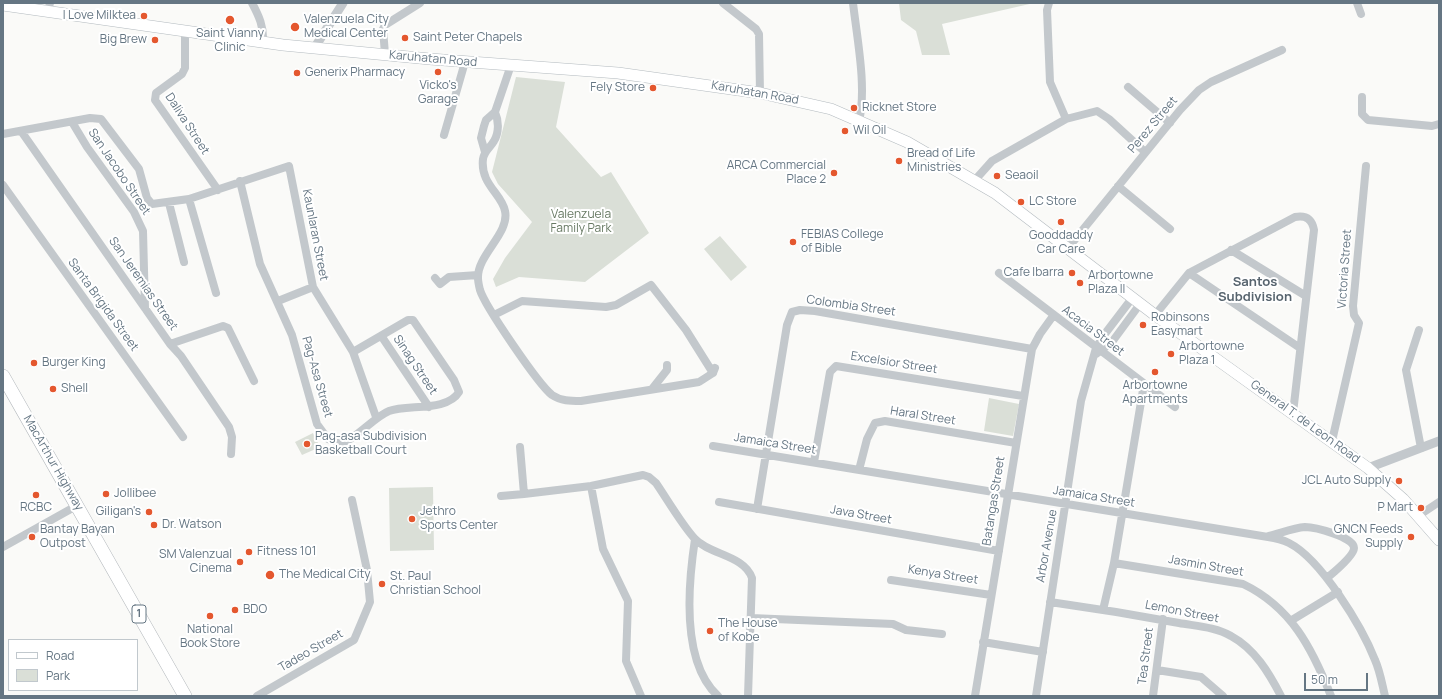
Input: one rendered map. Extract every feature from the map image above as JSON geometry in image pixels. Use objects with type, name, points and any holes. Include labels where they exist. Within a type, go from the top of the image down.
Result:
[{"type":"highway","name":"MacArthur Highway","points":[[3,376],[78,505],[185,696]]},
{"type":"main road","name":"Karuhatan Road","points":[[3,5],[49,7],[185,31],[263,42],[465,62],[618,73],[760,93],[832,109],[859,121]]},
{"type":"main road","name":"General T. de Leon Road","points":[[859,121],[907,142],[995,192],[1068,248],[1133,305],[1155,315],[1368,468],[1403,499],[1439,540]]},
{"type":"street","points":[[252,3],[260,16],[264,32],[263,42]]},
{"type":"street","points":[[315,47],[342,3]]},
{"type":"street","points":[[385,54],[385,25],[420,3]]},
{"type":"street","points":[[723,3],[756,29],[759,34],[760,93]]},
{"type":"street","points":[[853,3],[861,73],[861,113],[859,121]]},
{"type":"street","points":[[1049,3],[1047,10],[1050,82],[1066,119]]},
{"type":"street","points":[[1357,3],[1361,14]]},
{"type":"street","name":"Daliva Street","points":[[185,31],[185,68],[179,77],[156,93],[155,100],[218,190]]},
{"type":"street","name":"Perez Street","points":[[1068,248],[1145,152],[1190,99],[1212,82],[1282,50]]},
{"type":"street","points":[[444,135],[465,62]]},
{"type":"street","points":[[485,152],[481,138],[484,126],[486,120],[495,112],[511,65]]},
{"type":"street","points":[[1128,87],[1170,123]]},
{"type":"street","points":[[1362,97],[1362,114],[1368,120],[1432,126],[1439,124]]},
{"type":"street","points":[[975,180],[992,161],[1066,119],[1097,111],[1109,119],[1145,152]]},
{"type":"street","points":[[494,316],[522,301],[606,307],[616,305],[651,285],[686,330],[714,371],[699,382],[581,402],[563,401],[552,395],[540,383],[494,316],[480,290],[478,275],[483,259],[505,222],[506,212],[486,179],[483,160],[485,152],[494,140],[499,120],[495,112]]},
{"type":"street","name":"Kaunlaran Street","points":[[72,122],[90,118],[101,119],[139,169],[149,202],[152,204],[169,203],[190,199],[240,181],[289,166],[313,287],[353,352],[376,417]]},
{"type":"street","points":[[3,134],[72,122]]},
{"type":"street","name":"San Jacobo Street","points":[[72,122],[87,147],[134,212],[143,231],[145,308]]},
{"type":"street","name":"San Jeremias Street","points":[[21,131],[170,344],[181,356],[229,427],[232,437],[231,454]]},
{"type":"street","name":"Victoria Street","points":[[1332,441],[1359,323],[1354,315],[1353,306],[1366,166]]},
{"type":"street","name":"Pag-Asa Street","points":[[240,181],[260,264],[292,335],[317,424],[322,433],[328,439],[342,442],[348,440],[376,417],[390,411],[403,408],[429,407],[457,396],[459,392],[454,380],[413,320],[408,320],[382,336]]},
{"type":"street","name":"Santa Brigida Street","points":[[3,185],[183,437]]},
{"type":"street","points":[[1118,186],[1170,229]]},
{"type":"street","points":[[190,199],[216,293]]},
{"type":"street","points":[[169,203],[184,262]]},
{"type":"street","points":[[1155,315],[1189,273],[1295,217],[1302,216],[1308,218],[1313,223],[1314,230],[1292,413]]},
{"type":"street","points":[[1231,250],[1306,296]]},
{"type":"street","name":"Acacia Street","points":[[999,273],[1097,351],[1175,407]]},
{"type":"street","points":[[1189,273],[1300,348]]},
{"type":"street","points":[[435,278],[440,284],[449,277],[478,275]]},
{"type":"street","points":[[278,302],[313,287]]},
{"type":"street","points":[[1097,351],[1112,342],[1133,305]]},
{"type":"street","name":"Colombia Street","points":[[757,509],[787,325],[792,312],[800,310],[815,311],[1032,349]]},
{"type":"street","name":"Batangas Street","points":[[975,696],[1023,396],[1032,349],[1052,316]]},
{"type":"street","points":[[170,344],[223,326],[228,328],[254,381]]},
{"type":"street","points":[[1419,330],[1406,370],[1421,448]]},
{"type":"street","points":[[353,352],[382,336]]},
{"type":"street","name":"Sinag Street","points":[[382,336],[429,407]]},
{"type":"street","name":"Arbor Avenue","points":[[1036,696],[1081,401],[1097,351]]},
{"type":"street","points":[[652,390],[667,370],[667,365]]},
{"type":"street","name":"Excelsior Street","points":[[814,462],[830,372],[836,366],[1023,396]]},
{"type":"street","points":[[1103,610],[1114,563],[1144,384]]},
{"type":"street","name":"Haral Street","points":[[859,470],[867,440],[875,423],[885,421],[1016,443]]},
{"type":"street","points":[[1368,468],[1439,441]]},
{"type":"street","name":"Jamaica Street","points":[[713,446],[1066,505],[1268,536],[1289,543],[1303,553],[1338,592],[1368,644],[1376,662],[1385,696]]},
{"type":"street","points":[[520,447],[524,494]]},
{"type":"street","points":[[501,496],[591,486],[637,476],[649,477],[656,483],[695,539],[713,551],[743,565],[750,571],[752,578],[748,696]]},
{"type":"street","points":[[591,486],[603,549],[628,601],[626,661],[641,696]]},
{"type":"street","name":"Tadeo Street","points":[[257,696],[354,640],[358,633],[370,602],[367,570],[352,500]]},
{"type":"street","name":"Java Street","points":[[719,502],[998,550]]},
{"type":"street","points":[[1418,516],[1439,502]]},
{"type":"street","points":[[3,547],[78,505]]},
{"type":"street","points":[[1268,536],[1304,527],[1313,527],[1346,538],[1352,542],[1354,549],[1352,554],[1327,578]]},
{"type":"street","points":[[695,539],[689,596],[692,635],[698,668],[709,687],[718,696]]},
{"type":"street","name":"Jasmin Street","points":[[1114,563],[1242,584],[1261,592],[1292,620],[1317,661],[1331,696]]},
{"type":"street","name":"Kenya Street","points":[[891,580],[991,595]]},
{"type":"street","points":[[1292,620],[1338,592]]},
{"type":"street","name":"Lemon Street","points":[[1050,602],[1163,620],[1214,630],[1231,635],[1247,647],[1261,662],[1281,696]]},
{"type":"street","points":[[751,618],[893,624],[906,630],[942,634]]},
{"type":"street","name":"Tea Street","points":[[1153,696],[1163,620]]},
{"type":"street","points":[[983,642],[1043,652]]},
{"type":"street","points":[[1157,670],[1201,677],[1222,696]]},
{"type":"green space","points":[[899,3],[1034,3],[942,24],[950,55],[922,55],[916,31],[901,20]]},
{"type":"green space","name":"Valenzuela Family Park","points":[[516,77],[565,82],[556,127],[601,177],[611,172],[649,233],[585,282],[519,277],[496,287],[493,279],[505,258],[532,222],[498,184],[492,172]]},
{"type":"green space","points":[[720,236],[747,267],[731,281],[704,249]]},
{"type":"green space","points":[[989,398],[1019,404],[1013,436],[984,431]]},
{"type":"green space","name":"Pag-asa Subdivision Basketball Court","points":[[313,433],[320,447],[302,455],[295,442]]},
{"type":"green space","name":"Jethro Sports Center","points":[[433,487],[434,550],[390,551],[389,488]]},
{"type":"place","name":"I Love Milktea","points":[[144,16]]},
{"type":"place","name":"Saint Vianny Clinic","points":[[230,20]]},
{"type":"place","name":"Valenzuela City Medical Center","points":[[295,27]]},
{"type":"place","name":"Saint Peter Chapels","points":[[405,38]]},
{"type":"place","name":"Big Brew","points":[[155,40]]},
{"type":"place","name":"Vicko's Garage","points":[[438,72]]},
{"type":"place","name":"Generix Pharmacy","points":[[297,73]]},
{"type":"place","name":"Fely Store","points":[[653,88]]},
{"type":"place","name":"Ricknet Store","points":[[854,108]]},
{"type":"place","name":"Wil Oil","points":[[845,131]]},
{"type":"place","name":"Bread of Life Ministries","points":[[899,161]]},
{"type":"place","name":"ARCA Commercial Place 2","points":[[834,173]]},
{"type":"place","name":"Seaoil","points":[[997,176]]},
{"type":"place","name":"LC Store","points":[[1021,202]]},
{"type":"place","name":"Gooddaddy Car Care","points":[[1061,222]]},
{"type":"place","name":"FEBIAS College of Bible","points":[[793,242]]},
{"type":"place","name":"Cafe Ibarra","points":[[1072,273]]},
{"type":"place","name":"Arbortowne Plaza II","points":[[1080,283]]},
{"type":"place","name":"Robinsons Easymart","points":[[1143,325]]},
{"type":"place","name":"Arbortowne Plaza 1","points":[[1171,354]]},
{"type":"place","name":"Burger King","points":[[34,363]]},
{"type":"place","name":"Arbortowne Apartments","points":[[1155,372]]},
{"type":"place","name":"Shell","points":[[53,389]]},
{"type":"place","name":"Pag-asa Subdivision Basketball Court","points":[[307,444]]},
{"type":"place","name":"JCL Auto Supply","points":[[1399,481]]},
{"type":"place","name":"Jollibee","points":[[106,494]]},
{"type":"place","name":"RCBC","points":[[36,495]]},
{"type":"place","name":"P Mart","points":[[1421,508]]},
{"type":"place","name":"Giligan's","points":[[149,512]]},
{"type":"place","name":"Jethro Sports Center","points":[[412,519]]},
{"type":"place","name":"Dr. Watson","points":[[154,525]]},
{"type":"place","name":"Bantay Bayan Outpost","points":[[32,537]]},
{"type":"place","name":"GNCN Feeds Supply","points":[[1411,537]]},
{"type":"place","name":"Fitness 101","points":[[249,552]]},
{"type":"place","name":"SM Valenzual Cinema","points":[[240,562]]},
{"type":"place","name":"The Medical City","points":[[270,575]]},
{"type":"place","name":"St. Paul Christian School","points":[[382,584]]},
{"type":"place","name":"BDO","points":[[235,610]]},
{"type":"place","name":"National Book Store","points":[[210,616]]},
{"type":"place","name":"The House of Kobe","points":[[710,631]]},
{"type":"district","name":"Santos Subdivision","points":[[1255,290]]}]
